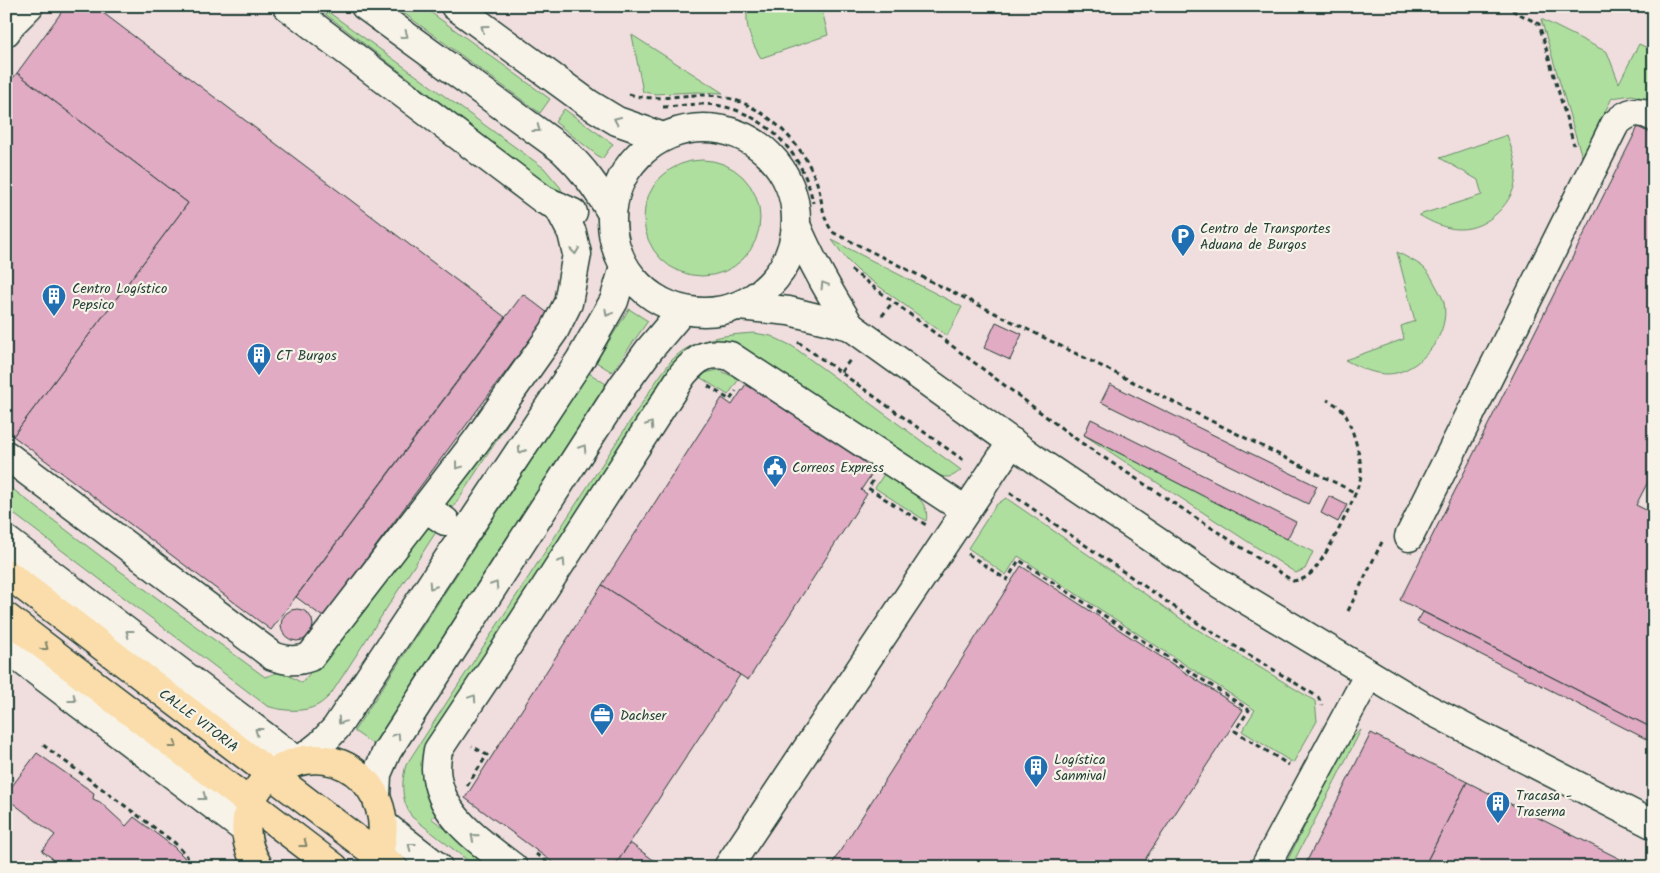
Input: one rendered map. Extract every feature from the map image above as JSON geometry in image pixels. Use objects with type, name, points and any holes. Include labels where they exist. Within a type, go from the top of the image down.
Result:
[{"type":"highway","name":"CALLE VITORIA","points":[[6,573],[270,775],[381,863]]},
{"type":"highway","points":[[6,617],[334,867]]},
{"type":"highway","points":[[259,867],[252,856],[247,842],[246,830],[250,803],[260,785],[270,775],[299,761],[324,760],[345,766],[361,777],[376,797],[384,825],[381,863]]},
{"type":"street","points":[[6,32],[29,6]]},
{"type":"street","points":[[6,455],[273,656],[284,660],[296,661],[310,657],[435,514],[554,331],[568,303],[577,254],[567,210],[544,200],[288,6]]},
{"type":"street","points":[[366,6],[563,150],[594,183],[611,212]]},
{"type":"street","points":[[455,6],[589,104],[617,121],[663,137]]},
{"type":"street","points":[[1396,538],[1615,124],[1624,116],[1638,111],[1654,117]]},
{"type":"street","points":[[805,218],[788,259],[768,287],[754,298],[739,306],[720,312],[701,313],[682,310],[659,301],[639,286],[624,267],[616,249],[611,212],[616,189],[628,167],[643,150],[663,137],[683,130],[704,128],[726,130],[746,137],[763,149],[782,171],[789,183],[795,204],[805,218],[808,255],[850,326]]},
{"type":"street","points":[[6,540],[299,761],[320,745],[336,728],[580,360],[612,306],[624,267]]},
{"type":"street","points":[[739,306],[788,311],[850,326],[1042,464],[1220,584],[1426,708],[1654,825]]},
{"type":"street","points":[[376,797],[377,774],[387,751],[622,387],[682,310]]},
{"type":"street","points":[[513,867],[471,835],[460,824],[445,802],[439,786],[436,768],[438,750],[683,374],[693,362],[711,354],[730,356],[965,510]]},
{"type":"street","points":[[728,867],[1012,442]]},
{"type":"street","points":[[6,648],[246,830]]},
{"type":"street","points":[[1265,867],[1369,674]]},
{"type":"street","points":[[384,825],[438,867]]},
{"type":"path","points":[[1504,6],[1539,24],[1574,148]]},
{"type":"path","points":[[625,92],[653,98],[701,95],[735,99],[769,117],[792,140],[805,157],[817,184],[825,219],[834,233],[1356,493]]},
{"type":"path","points":[[659,107],[702,104],[732,108],[763,122],[782,140],[799,163],[810,186],[805,218]]},
{"type":"path","points":[[850,269],[863,281],[1080,442],[1293,581],[1302,580],[1315,569],[1356,493],[1361,477],[1362,463],[1344,412],[1327,400]]},
{"type":"path","points":[[793,338],[987,478],[1200,624],[1318,697]]},
{"type":"path","points":[[1348,610],[1396,538]]},
{"type":"path","points":[[962,549],[1007,580],[1019,560],[1249,710],[1235,731],[1296,770]]},
{"type":"path","points":[[43,745],[175,843],[186,856],[190,867]]},
{"type":"shaded area","points":[[6,6],[1654,6],[1654,867],[6,867]]},
{"type":"green space","points":[[315,6],[320,6],[544,168],[560,187],[566,199]]},
{"type":"green space","points":[[394,6],[422,6],[550,99],[540,113]]},
{"type":"green space","points":[[748,6],[821,6],[828,35],[761,58],[749,33],[747,20]]},
{"type":"green space","points":[[1541,19],[1607,52],[1619,83],[1639,44],[1654,51],[1654,102],[1632,95],[1612,98],[1582,157]]},
{"type":"green space","points":[[632,35],[723,93],[655,94],[643,92]]},
{"type":"green space","points":[[564,109],[613,144],[602,159],[555,122]]},
{"type":"green space","points":[[1507,135],[1515,163],[1515,183],[1506,203],[1498,212],[1480,225],[1459,229],[1433,223],[1419,215],[1482,195],[1478,180],[1440,158]]},
{"type":"green space","points":[[702,160],[724,165],[743,177],[755,196],[760,218],[755,240],[743,259],[724,271],[702,276],[680,271],[661,259],[649,240],[644,218],[649,196],[661,177],[680,165]]},
{"type":"green space","points":[[832,240],[962,307],[947,336],[858,271]]},
{"type":"green space","points":[[1397,252],[1427,271],[1443,299],[1445,314],[1439,336],[1425,356],[1406,369],[1396,373],[1383,374],[1370,371],[1345,360],[1404,339],[1401,326],[1415,321]]},
{"type":"green space","points":[[587,272],[588,280],[578,316],[450,512],[444,505],[577,314],[587,279]]},
{"type":"green space","points":[[629,309],[648,321],[612,372],[596,362]]},
{"type":"green space","points":[[754,333],[771,336],[792,346],[961,470],[955,475],[947,477],[928,470],[896,447],[890,450],[718,343],[424,757],[423,774],[425,787],[440,813],[431,818],[495,867],[476,867],[412,817],[408,811],[403,792],[406,765],[671,361],[689,347],[710,339]]},
{"type":"green space","points":[[718,370],[739,379],[728,395],[701,378],[705,373]]},
{"type":"green space","points":[[589,373],[606,384],[374,745],[354,731]]},
{"type":"green space","points":[[1084,435],[1313,552],[1305,569],[1296,573]]},
{"type":"green space","points":[[884,474],[919,499],[927,513],[926,521],[875,488]]},
{"type":"green space","points":[[6,484],[116,568],[265,677],[281,671],[302,683],[418,536],[426,529],[431,528],[436,532],[331,694],[322,703],[312,708],[286,710],[267,706],[6,508]]},
{"type":"green space","points":[[1006,498],[1190,625],[1315,701],[1317,721],[1293,763],[1242,731],[1255,710],[1018,556],[1006,575],[968,548],[996,505]]},
{"type":"green space","points":[[1361,730],[1291,867],[1284,867],[1348,741]]},
{"type":"building","name":"CT Burgos","points":[[66,6],[94,6],[505,317],[271,630],[13,436],[188,203],[17,73]]},
{"type":"building","name":"Centro Logístico Pepsico","points":[[17,73],[188,203],[13,436],[6,431],[6,87]]},
{"type":"building","points":[[1638,127],[1654,135],[1654,470],[1636,505],[1654,514],[1654,729],[1400,600]]},
{"type":"building","points":[[523,294],[549,314],[323,617],[296,597]]},
{"type":"building","points":[[996,322],[1022,334],[1010,360],[984,348]]},
{"type":"building","points":[[746,384],[875,469],[861,490],[867,494],[748,680],[602,585],[722,398],[732,405]]},
{"type":"building","points":[[1110,384],[1317,486],[1308,504],[1101,402]]},
{"type":"building","points":[[1091,419],[1296,522],[1287,539],[1084,435]]},
{"type":"building","points":[[1329,496],[1347,505],[1338,522],[1321,513]]},
{"type":"building","name":"Logística Sanmival","points":[[1021,566],[1243,710],[1140,867],[830,867]]},
{"type":"building","name":"Dachser","points":[[602,585],[740,675],[614,867],[559,867],[465,798]]},
{"type":"building","points":[[297,609],[308,614],[313,625],[308,636],[297,641],[286,636],[281,625],[286,614]]},
{"type":"building","points":[[1423,612],[1654,729],[1654,743],[1417,622]]},
{"type":"building","points":[[1371,733],[1467,782],[1424,867],[1304,867]]},
{"type":"building","points":[[37,753],[94,793],[93,799],[100,802],[126,826],[134,817],[174,847],[184,857],[187,867],[107,867],[102,863],[99,867],[46,867],[52,858],[42,851],[55,835],[6,798],[6,794]]},
{"type":"building","name":"Tracasa - Traserna","points":[[1467,782],[1636,867],[1424,867]]},
{"type":"building","points":[[630,843],[663,867],[614,867]]},
{"type":"place","name":"Centro de Transportes Aduana de Burgos","points":[[1183,257]]},
{"type":"place","name":"Centro Logístico Pepsico","points":[[54,317]]},
{"type":"place","name":"CT Burgos","points":[[259,376]]},
{"type":"place","name":"Correos Express","points":[[775,488]]},
{"type":"place","name":"Dachser","points":[[602,736]]},
{"type":"place","name":"Logística Sanmival","points":[[1036,788]]},
{"type":"place","name":"Tracasa - Traserna","points":[[1498,824]]}]
